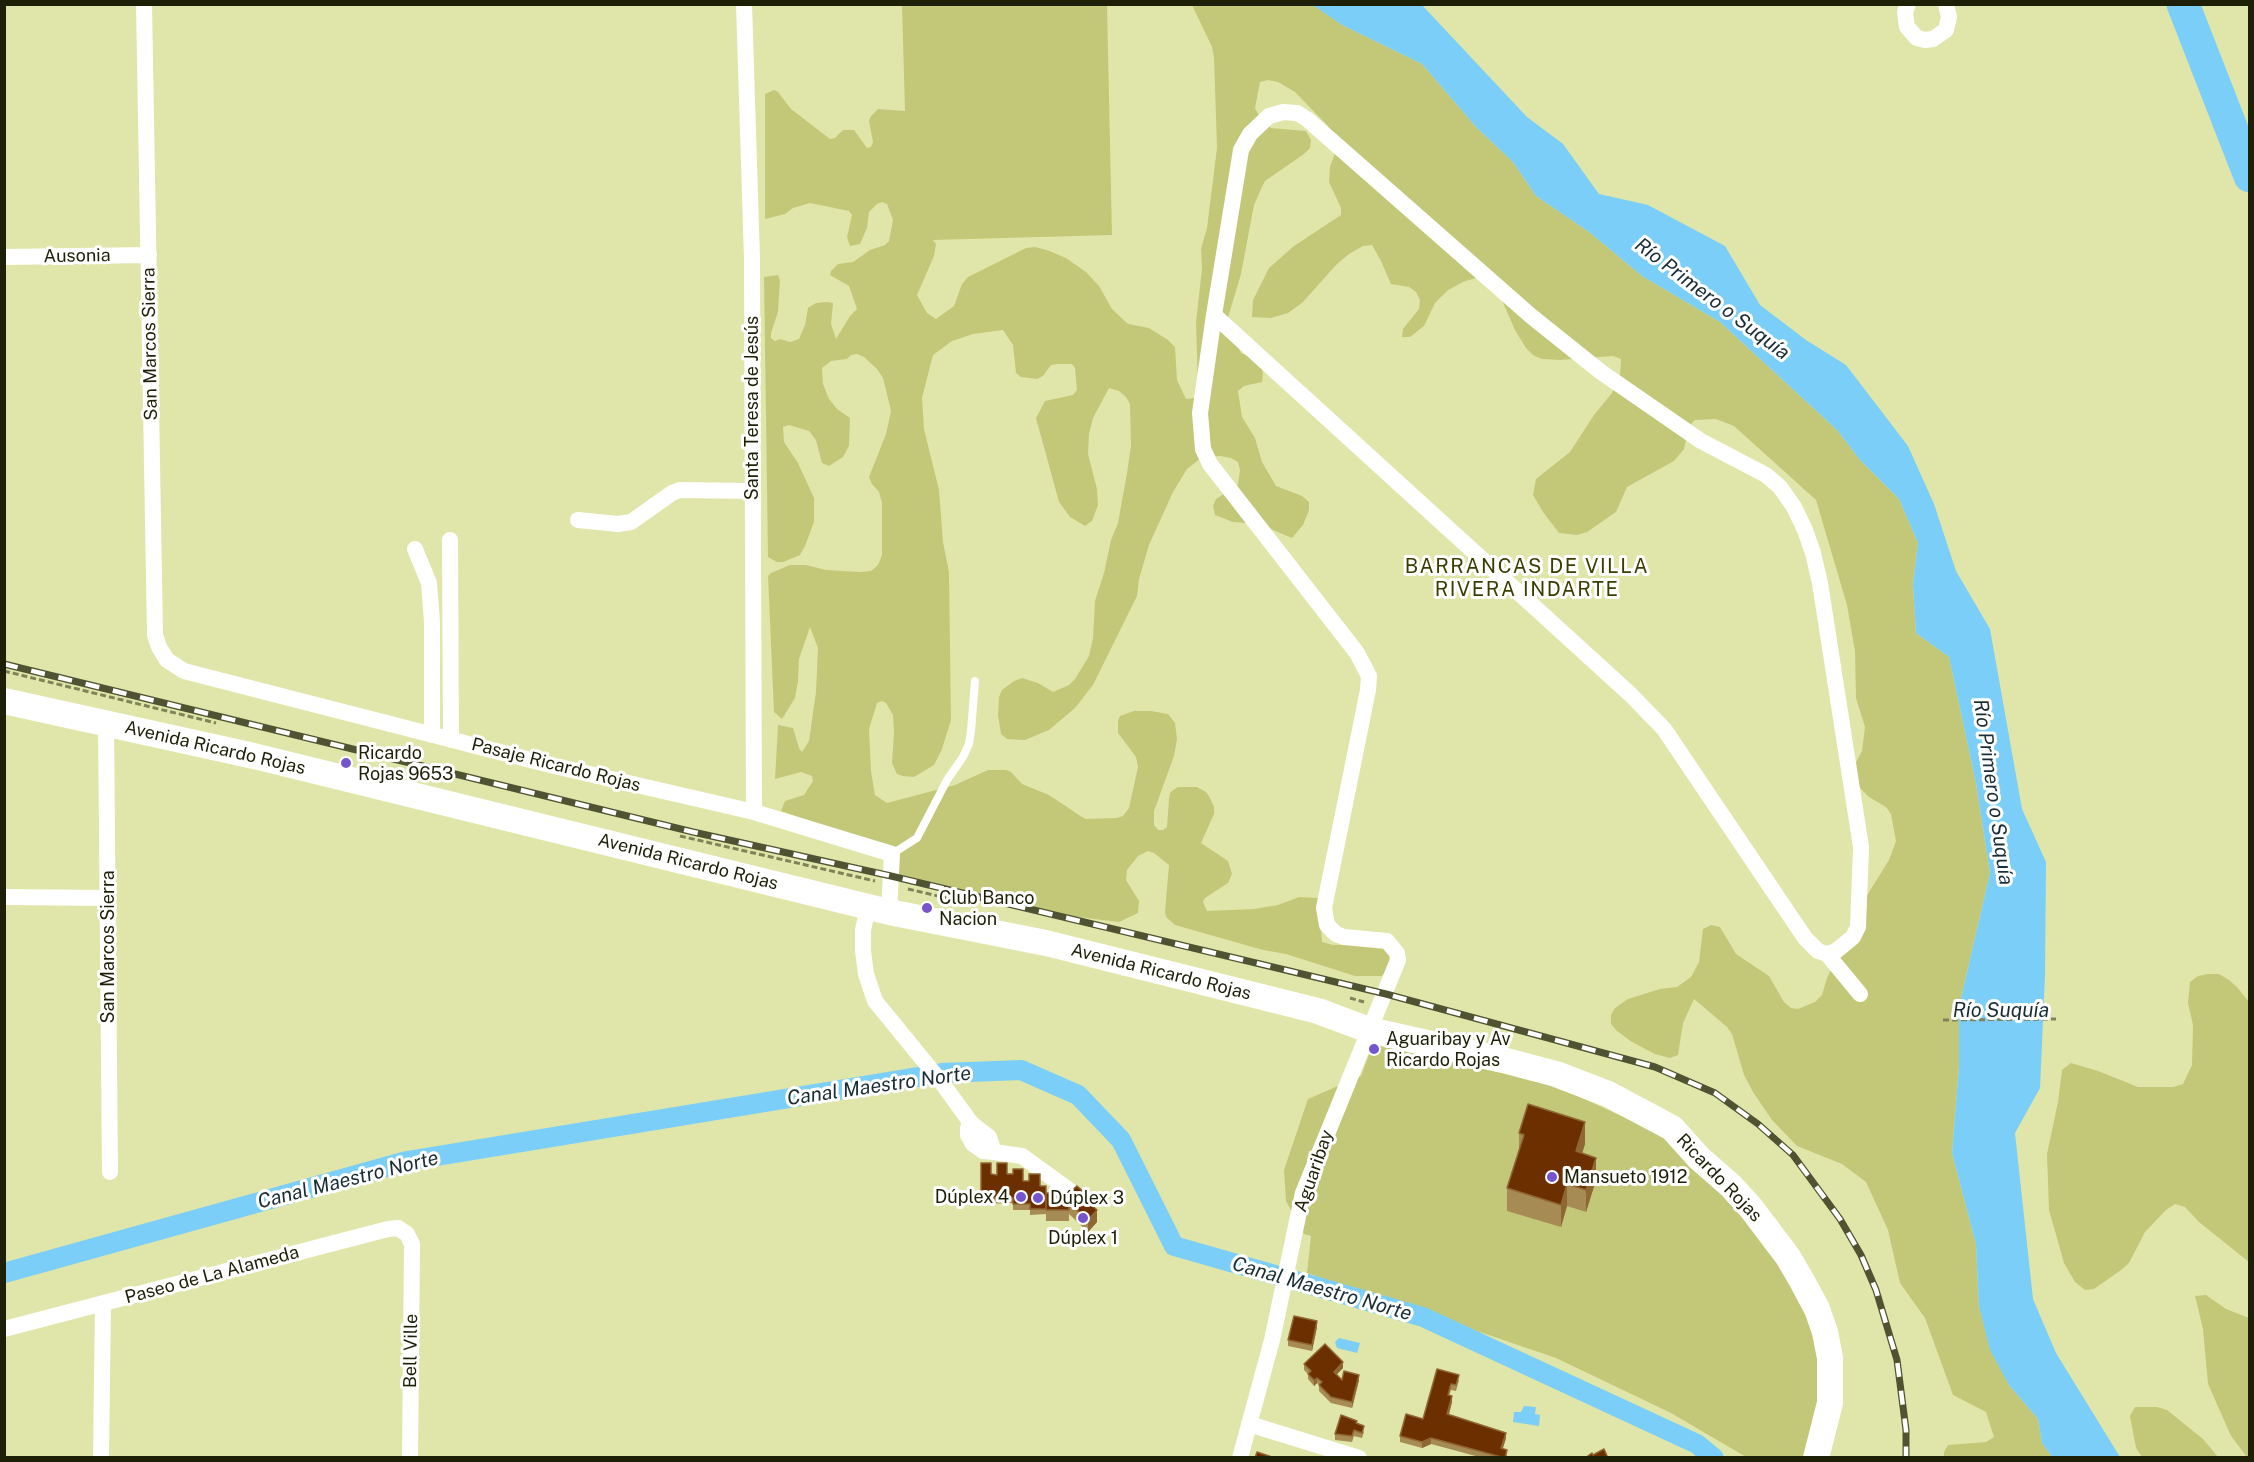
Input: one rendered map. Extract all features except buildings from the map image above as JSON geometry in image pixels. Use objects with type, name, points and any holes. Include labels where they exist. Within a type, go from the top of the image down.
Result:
[{"type":"main road","name":"Avenida Ricardo Rojas","points":[[4,701],[106,722],[879,909],[1058,946],[1318,1011],[1369,1030]]},
{"type":"main road","name":"Ricardo Rojas","points":[[1369,1030],[1556,1074],[1608,1094],[1672,1128],[1699,1158],[1731,1186],[1769,1229],[1788,1257],[1817,1309],[1827,1340],[1831,1380],[1826,1428],[1816,1458]]},
{"type":"street","name":"San Marcos Sierra","points":[[144,4],[155,635],[167,660],[184,671]]},
{"type":"street","name":"Santa Teresa de Jesús","points":[[744,4],[752,259],[754,812]]},
{"type":"street","points":[[1908,4],[1905,12],[1907,27],[1917,38],[1933,39],[1946,30],[1949,17],[1946,4]]},
{"type":"street","points":[[1827,954],[1836,951],[1853,937],[1858,927],[1861,847],[1820,583],[1805,530],[1780,487],[1759,470],[1701,441],[1601,372],[1531,316],[1307,119],[1298,113],[1283,112],[1269,116],[1250,134],[1241,150],[1214,315],[1631,695],[1664,729],[1805,938],[1818,951],[1827,954],[1860,994]]},
{"type":"street","name":"Ausonia","points":[[4,257],[148,255]]},
{"type":"street","name":"Aguaribay","points":[[1214,315],[1200,413],[1203,449],[1210,464],[1357,653],[1369,676],[1324,917],[1329,928],[1336,934],[1344,937],[1387,941],[1397,952],[1396,969],[1303,1193],[1272,1340],[1240,1458]]},
{"type":"street","points":[[578,520],[618,524],[631,522],[672,493],[680,490],[752,491]]},
{"type":"street","points":[[450,540],[451,740]]},
{"type":"street","points":[[415,549],[429,583],[432,622],[432,735]]},
{"type":"street","name":"Pasaje Ricardo Rojas","points":[[184,671],[451,740],[754,812],[892,854]]},
{"type":"street","name":"San Marcos Sierra","points":[[106,722],[110,1172]]},
{"type":"street","points":[[892,854],[891,885],[879,909],[863,930],[866,974],[875,1001],[942,1083],[971,1123],[968,1135],[973,1144],[983,1151],[1022,1156],[1069,1190]]},
{"type":"street","points":[[4,897],[108,897]]},
{"type":"street","name":"Paseo de La Alameda","points":[[4,1329],[388,1228],[398,1228],[406,1234],[412,1244]]},
{"type":"street","name":"Bell Ville","points":[[410,1458],[412,1244]]},
{"type":"street","points":[[101,1458],[103,1304]]},
{"type":"street","points":[[1249,1424],[1359,1458]]},
{"type":"lane","points":[[892,854],[917,838],[947,780],[963,757],[969,744],[975,681]]},
{"type":"path","points":[[4,671],[224,726]]},
{"type":"path","points":[[671,834],[980,906]]},
{"type":"path","points":[[1346,997],[1381,1006]]},
{"type":"path","points":[[1943,1020],[2056,1018]]},
{"type":"green space","points":[[1313,4],[1342,25],[1422,64],[1476,127],[1513,162],[1536,196],[1589,232],[1642,276],[1720,322],[1837,430],[1860,460],[1899,499],[1918,543],[1913,584],[1916,633],[1949,657],[1976,783],[1990,873],[1959,1007],[1959,1067],[1952,1153],[1976,1244],[1979,1306],[2009,1385],[2038,1419],[2042,1443],[2052,1457],[1944,1457],[1948,1445],[1986,1442],[1994,1437],[1986,1412],[1953,1395],[1925,1318],[1900,1283],[1888,1230],[1866,1182],[1842,1164],[1797,1146],[1772,1120],[1744,1075],[1732,1034],[1727,1027],[1694,999],[1683,1023],[1678,1055],[1670,1058],[1655,1054],[1632,1042],[1611,1024],[1611,1015],[1615,1008],[1628,999],[1660,989],[1677,987],[1691,977],[1699,962],[1703,929],[1711,925],[1720,927],[1736,954],[1769,976],[1784,1002],[1791,1008],[1798,1009],[1815,1002],[1822,995],[1827,978],[1856,913],[1889,860],[1896,841],[1891,814],[1886,807],[1869,797],[1856,784],[1854,766],[1862,751],[1865,727],[1856,698],[1855,651],[1847,605],[1816,500],[1734,426],[1716,419],[1695,420],[1689,426],[1684,449],[1674,461],[1627,487],[1616,512],[1587,532],[1577,535],[1559,533],[1533,495],[1536,479],[1570,452],[1594,415],[1612,393],[1620,377],[1621,359],[1613,356],[1560,360],[1542,359],[1533,355],[1515,330],[1496,287],[1481,277],[1465,281],[1448,290],[1435,303],[1424,326],[1410,337],[1402,337],[1403,329],[1419,309],[1420,300],[1416,292],[1409,287],[1391,284],[1372,245],[1363,246],[1349,254],[1303,302],[1288,313],[1271,318],[1252,317],[1253,300],[1269,268],[1294,246],[1341,215],[1341,208],[1329,182],[1330,167],[1336,150],[1335,141],[1327,125],[1295,92],[1278,82],[1268,80],[1260,82],[1255,108],[1259,116],[1271,128],[1306,131],[1311,140],[1310,148],[1265,181],[1261,189],[1254,205],[1241,274],[1227,321],[1241,353],[1256,359],[1263,373],[1262,382],[1244,386],[1238,391],[1242,417],[1255,438],[1262,462],[1276,486],[1302,496],[1309,502],[1309,510],[1303,525],[1292,538],[1259,524],[1233,522],[1215,515],[1213,506],[1216,499],[1238,485],[1240,470],[1238,462],[1231,458],[1220,456],[1201,458],[1187,469],[1173,492],[1149,545],[1139,579],[1137,596],[1093,685],[1075,708],[1049,730],[1025,740],[1007,739],[1001,734],[998,715],[999,697],[1002,690],[1022,678],[1038,683],[1053,692],[1069,685],[1075,679],[1089,656],[1093,638],[1095,601],[1111,540],[1118,523],[1127,473],[1131,446],[1130,404],[1119,391],[1109,388],[1093,418],[1088,454],[1097,489],[1098,505],[1092,521],[1085,526],[1070,517],[1059,502],[1036,418],[1045,401],[1073,395],[1077,390],[1075,368],[1072,364],[1051,365],[1043,376],[1037,379],[1021,377],[1016,373],[1013,345],[1003,330],[973,334],[952,341],[933,355],[922,398],[924,429],[939,490],[943,542],[949,572],[951,720],[942,749],[934,765],[914,777],[903,776],[897,774],[892,763],[893,715],[886,703],[882,701],[877,703],[869,729],[871,771],[875,795],[887,803],[955,785],[988,770],[1006,770],[1022,784],[1049,795],[1086,819],[1117,818],[1123,816],[1129,808],[1138,767],[1136,757],[1118,733],[1120,716],[1134,711],[1168,714],[1175,723],[1177,739],[1174,756],[1154,811],[1154,825],[1158,830],[1167,827],[1170,793],[1178,787],[1197,787],[1209,796],[1214,807],[1214,814],[1201,843],[1228,861],[1232,874],[1228,883],[1205,898],[1203,902],[1207,911],[1254,909],[1278,905],[1299,897],[1319,898],[1322,942],[1333,945],[1365,944],[1382,948],[1393,954],[1392,964],[1382,976],[1355,976],[1286,954],[1263,950],[1175,925],[1166,917],[1165,911],[1169,865],[1148,851],[1138,856],[1127,870],[1126,880],[1139,901],[1138,913],[1119,922],[1062,915],[929,885],[894,873],[891,849],[781,811],[785,801],[804,795],[813,781],[812,776],[801,772],[775,779],[778,725],[793,728],[802,752],[809,741],[816,692],[818,648],[810,627],[799,659],[795,698],[782,719],[774,712],[768,576],[790,565],[860,572],[871,571],[878,565],[882,555],[882,503],[879,492],[869,477],[886,434],[891,411],[883,378],[864,357],[857,354],[851,355],[847,359],[831,361],[822,368],[823,384],[829,399],[837,409],[850,418],[849,446],[843,457],[829,466],[822,463],[816,440],[809,431],[789,425],[783,427],[784,442],[798,463],[814,498],[814,522],[800,555],[783,562],[777,562],[768,557],[764,277],[778,275],[780,280],[778,312],[771,338],[775,341],[780,339],[790,342],[799,339],[805,325],[808,308],[816,303],[827,302],[833,303],[831,324],[836,339],[857,309],[849,286],[830,275],[831,271],[838,264],[853,262],[870,250],[885,245],[889,241],[893,220],[887,204],[882,202],[877,204],[869,212],[867,228],[860,244],[850,246],[847,237],[852,215],[849,211],[810,203],[793,208],[785,214],[765,219],[765,94],[774,90],[778,92],[791,109],[830,139],[835,138],[843,130],[854,130],[867,148],[871,147],[873,142],[869,121],[871,116],[878,109],[905,111],[902,5],[1107,5],[1112,235],[933,240],[936,244],[934,256],[917,295],[927,313],[936,319],[954,306],[962,284],[968,277],[1026,248],[1035,247],[1047,250],[1066,258],[1086,272],[1099,286],[1112,309],[1128,324],[1149,328],[1175,347],[1177,380],[1186,399],[1195,398],[1198,388],[1196,323],[1202,268],[1201,249],[1207,228],[1217,148],[1214,58],[1212,47],[1192,5]]},
{"type":"green space","points":[[2219,974],[2229,980],[2249,1002],[2249,1262],[2199,1222],[2185,1207],[2175,1204],[2145,1232],[2129,1263],[2094,1289],[2085,1290],[2075,1282],[2064,1263],[2049,1210],[2047,1154],[2062,1070],[2071,1063],[2138,1087],[2173,1087],[2183,1084],[2192,1065],[2193,1025],[2188,1003],[2190,982],[2198,976]]},
{"type":"green space","points":[[1375,1039],[1547,1082],[1663,1135],[1779,1253],[1810,1318],[1823,1380],[1822,1414],[1807,1457],[1746,1457],[1671,1413],[1556,1358],[1307,1273],[1311,1236],[1304,1234],[1286,1201],[1284,1170],[1308,1099],[1361,1076]]},
{"type":"green space","points":[[2206,1295],[2226,1309],[2249,1318],[2249,1457],[2231,1436],[2208,1384],[2203,1329],[2195,1296]]},
{"type":"green space","points":[[2135,1407],[2157,1407],[2167,1410],[2203,1439],[2218,1457],[2142,1457],[2136,1448],[2130,1416]]},
{"type":"water","name":"Río Suquía","points":[[1313,5],[1422,5],[1527,117],[1563,144],[1599,194],[1648,205],[1725,246],[1760,305],[1806,340],[1846,365],[1908,446],[1934,504],[1956,571],[1990,629],[2022,809],[2046,862],[2045,976],[2040,1088],[2015,1133],[2033,1299],[2056,1353],[2120,1457],[2052,1457],[2042,1443],[2038,1419],[2009,1385],[1990,1350],[1979,1306],[1976,1244],[1952,1153],[1959,1067],[1959,1007],[1990,873],[1976,783],[1949,657],[1916,633],[1913,584],[1918,543],[1899,499],[1860,460],[1837,430],[1720,322],[1642,276],[1589,232],[1536,196],[1513,162],[1476,127],[1422,64],[1342,25]]},
{"type":"water","points":[[1339,1338],[1360,1343],[1357,1353],[1337,1348],[1335,1342]]},
{"type":"water","points":[[1524,1406],[1536,1407],[1535,1414],[1540,1415],[1539,1426],[1513,1422],[1514,1412],[1521,1412]]},
{"type":"waterway","points":[[2183,4],[2250,176]]},
{"type":"waterway","name":"Canal Maestro Norte","points":[[4,1273],[407,1161],[942,1073],[1021,1070],[1078,1095],[1121,1140],[1174,1246],[1423,1317],[1697,1444],[1714,1458]]},
{"type":"railway","points":[[4,664],[693,832],[891,876],[1386,994],[1655,1067],[1715,1093],[1758,1124],[1793,1155],[1840,1219],[1861,1255],[1876,1290],[1897,1360],[1906,1430],[1906,1458]]},
{"type":"place","name":"Ricardo Rojas 9653","points":[[346,763]]},
{"type":"place","name":"Club Banco Nacion","points":[[927,908]]},
{"type":"place","name":"Aguaribay y Av Ricardo Rojas","points":[[1374,1049]]},
{"type":"place","name":"Mansueto 1912","points":[[1552,1177]]},
{"type":"place","name":"Dúplex 4","points":[[1021,1197]]},
{"type":"place","name":"Dúplex 3","points":[[1038,1198]]},
{"type":"place","name":"Dúplex 1","points":[[1083,1218]]},
{"type":"district","name":"BARRANCAS DE VILLA RIVERA INDARTE","points":[[1527,578]]},
{"type":"water label","name":"Río Primero o Suquía","points":[[1712,299]]},
{"type":"water label","name":"Río Primero o Suquía","points":[[1993,792]]}]
